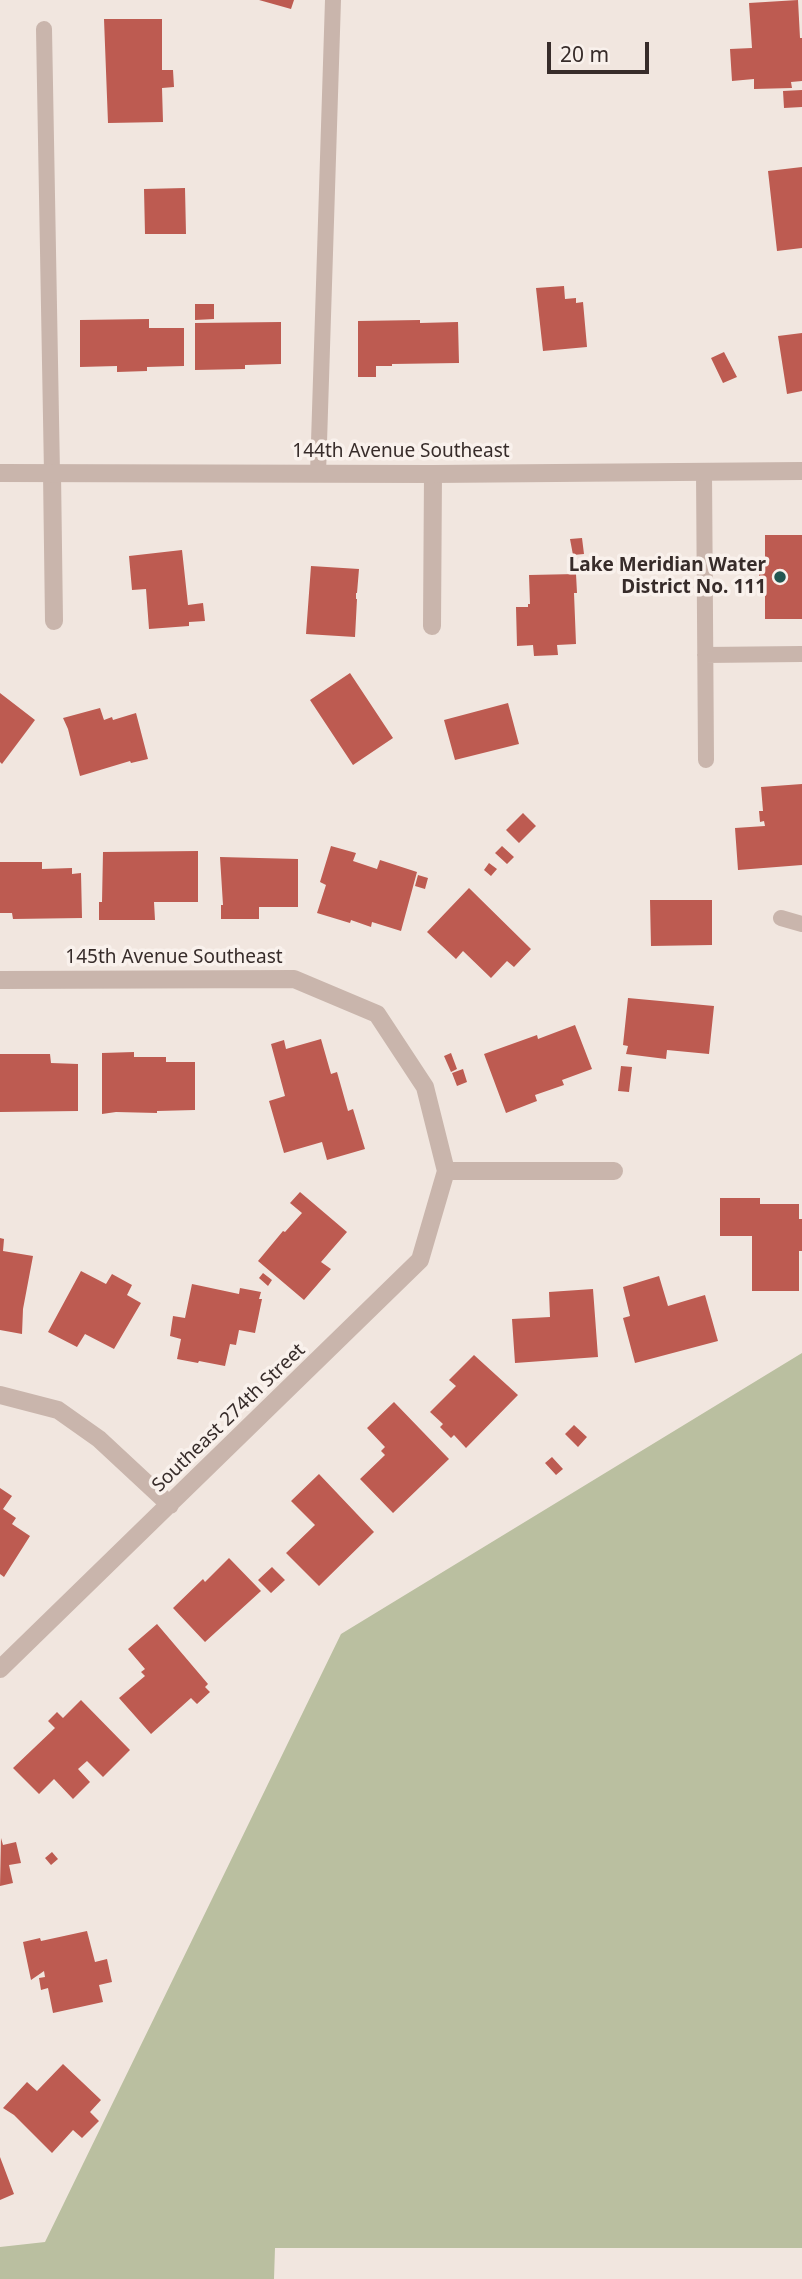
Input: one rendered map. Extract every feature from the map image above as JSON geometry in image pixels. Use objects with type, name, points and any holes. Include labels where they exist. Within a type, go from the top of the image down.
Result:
[{"type":"street","name":"144th Avenue Southeast","points":[[0,473],[802,471]]},
{"type":"street","points":[[52,473],[54,621]]},
{"type":"street","points":[[432,626],[433,474]]},
{"type":"street","name":"145th Avenue Southeast","points":[[0,980],[294,979],[377,1014],[425,1087],[446,1171]]},
{"type":"street","points":[[446,1171],[614,1171]]},
{"type":"street","name":"Southeast 274th Street","points":[[0,1670],[420,1260],[446,1171]]},
{"type":"street","points":[[0,1395],[58,1410],[99,1439],[170,1505]]},
{"type":"lane","points":[[318,474],[333,0]]},
{"type":"lane","points":[[44,29],[52,473]]},
{"type":"lane","points":[[704,472],[706,760]]},
{"type":"lane","points":[[705,655],[802,654]]},
{"type":"lane","points":[[781,918],[802,924]]},
{"type":"green space","points":[[802,1353],[802,2248],[275,2248],[274,2279],[0,2279],[0,2247],[45,2242],[341,1634]]},
{"type":"building","points":[[259,0],[294,0],[291,9]]},
{"type":"building","points":[[798,0],[802,38],[802,81],[791,82],[792,88],[754,89],[754,79],[732,81],[730,49],[752,48],[749,3]]},
{"type":"building","points":[[104,19],[162,19],[162,70],[173,70],[174,87],[162,88],[163,122],[108,123]]},
{"type":"building","points":[[802,90],[802,107],[784,108],[783,91]]},
{"type":"building","points":[[802,167],[802,248],[777,251],[768,171]]},
{"type":"building","points":[[185,188],[186,234],[145,234],[144,189]]},
{"type":"building","points":[[564,286],[565,299],[576,298],[576,303],[583,302],[587,347],[543,351],[536,288]]},
{"type":"building","points":[[195,304],[214,304],[214,319],[195,320]]},
{"type":"building","points":[[149,319],[149,328],[184,328],[184,366],[147,367],[147,371],[117,372],[117,366],[80,367],[80,320]]},
{"type":"building","points":[[420,320],[420,323],[458,322],[459,363],[376,366],[376,377],[358,377],[358,321]]},
{"type":"building","points":[[281,322],[281,364],[245,365],[245,369],[195,370],[195,323]]},
{"type":"building","points":[[802,333],[802,391],[787,394],[778,336]]},
{"type":"building","points":[[724,352],[737,377],[723,383],[711,358]]},
{"type":"building","name":"Lake Meridian Water District No. 111","points":[[765,535],[802,535],[802,619],[765,619],[765,595],[759,595],[759,559],[765,559]]},
{"type":"building","points":[[582,538],[584,554],[573,555],[570,539]]},
{"type":"building","points":[[182,550],[188,605],[203,603],[205,621],[189,622],[189,626],[149,629],[146,589],[132,590],[129,556]]},
{"type":"building","points":[[311,566],[359,569],[355,637],[306,634]]},
{"type":"building","points":[[576,574],[576,644],[557,645],[558,655],[534,656],[533,645],[517,646],[516,607],[528,607],[530,604],[529,575]]},
{"type":"building","points":[[350,673],[393,738],[353,765],[310,700]]},
{"type":"building","points":[[0,693],[35,720],[2,764],[0,762]]},
{"type":"building","points":[[508,703],[519,744],[455,760],[444,720]]},
{"type":"building","points":[[100,708],[104,720],[136,713],[148,759],[130,761],[80,776],[63,718]]},
{"type":"building","points":[[802,784],[802,865],[738,870],[735,828],[765,826],[764,821],[760,822],[759,811],[763,811],[761,787]]},
{"type":"building","points":[[523,813],[536,826],[519,843],[506,830]]},
{"type":"building","points":[[331,846],[356,853],[353,861],[377,869],[380,860],[417,872],[401,931],[372,922],[371,927],[351,920],[350,923],[317,913],[326,885],[320,882]]},
{"type":"building","points":[[502,846],[514,857],[507,864],[495,853]]},
{"type":"building","points":[[198,851],[198,902],[154,902],[155,920],[99,920],[103,852]]},
{"type":"building","points":[[220,857],[298,859],[298,907],[259,907],[259,919],[221,919],[223,905]]},
{"type":"building","points":[[0,862],[42,862],[42,869],[72,868],[72,874],[81,873],[82,918],[13,919],[12,913],[0,913]]},
{"type":"building","points":[[489,863],[497,869],[491,876],[484,870]]},
{"type":"building","points":[[418,875],[428,878],[425,889],[415,886]]},
{"type":"building","points":[[469,888],[531,949],[514,967],[507,961],[491,978],[463,951],[456,959],[427,932]]},
{"type":"building","points":[[650,900],[712,900],[712,945],[651,946]]},
{"type":"building","points":[[628,998],[714,1006],[709,1054],[667,1050],[666,1059],[626,1054],[628,1046],[623,1045]]},
{"type":"building","points":[[575,1025],[592,1069],[562,1080],[564,1085],[535,1095],[537,1101],[506,1113],[484,1054],[537,1035],[538,1039]]},
{"type":"building","points":[[321,1039],[331,1074],[337,1072],[348,1111],[353,1109],[365,1149],[327,1160],[322,1142],[284,1153],[269,1101],[285,1096],[271,1044],[284,1040],[286,1049]]},
{"type":"building","points":[[134,1052],[134,1057],[166,1057],[166,1062],[195,1062],[195,1110],[102,1114],[102,1053]]},
{"type":"building","points":[[451,1053],[457,1069],[451,1072],[444,1056]]},
{"type":"building","points":[[0,1054],[50,1054],[51,1063],[78,1064],[78,1111],[0,1112]]},
{"type":"building","points":[[621,1066],[632,1067],[629,1092],[618,1091]]},
{"type":"building","points":[[463,1069],[467,1082],[457,1086],[452,1073]]},
{"type":"building","points":[[300,1192],[347,1232],[321,1262],[331,1269],[304,1300],[258,1261],[302,1213],[290,1203]]},
{"type":"building","points":[[720,1198],[760,1198],[760,1204],[799,1204],[802,1251],[799,1251],[799,1291],[752,1291],[752,1236],[720,1236]]},
{"type":"building","points":[[0,1238],[4,1239],[3,1251],[33,1256],[23,1309],[22,1334],[0,1330]]},
{"type":"building","points":[[81,1271],[106,1284],[112,1274],[132,1285],[127,1295],[141,1303],[114,1349],[85,1334],[77,1347],[48,1332]]},
{"type":"building","points":[[263,1273],[272,1280],[268,1286],[259,1278]]},
{"type":"building","points":[[659,1276],[668,1306],[705,1295],[718,1341],[635,1363],[623,1318],[630,1316],[623,1287]]},
{"type":"building","points":[[192,1284],[239,1294],[240,1288],[261,1292],[255,1333],[239,1330],[236,1345],[230,1344],[225,1366],[177,1359],[181,1339],[170,1336],[173,1316],[185,1318]]},
{"type":"building","points":[[593,1289],[598,1357],[515,1363],[512,1319],[550,1317],[549,1292]]},
{"type":"building","points":[[474,1355],[518,1395],[466,1448],[454,1435],[451,1438],[440,1427],[443,1424],[430,1412],[456,1386],[449,1380]]},
{"type":"building","points":[[394,1402],[449,1459],[393,1513],[360,1479],[385,1455],[381,1451],[385,1447],[367,1428]]},
{"type":"building","points":[[574,1425],[587,1437],[578,1447],[565,1434]]},
{"type":"building","points":[[552,1457],[563,1469],[556,1475],[545,1463]]},
{"type":"building","points":[[319,1474],[374,1532],[319,1586],[286,1553],[315,1525],[291,1501]]},
{"type":"building","points":[[0,1488],[12,1496],[3,1509],[16,1518],[12,1524],[30,1536],[4,1577],[0,1574]]},
{"type":"building","points":[[229,1558],[261,1591],[205,1642],[173,1608]]},
{"type":"building","points":[[272,1567],[285,1580],[271,1593],[258,1580]]},
{"type":"building","points":[[157,1624],[208,1684],[205,1687],[210,1692],[197,1704],[191,1698],[151,1734],[119,1698],[145,1676],[141,1672],[145,1669],[128,1649]]},
{"type":"building","points":[[81,1700],[130,1750],[103,1777],[87,1761],[78,1769],[90,1782],[73,1799],[54,1779],[39,1794],[13,1768],[55,1728],[48,1721],[57,1712],[63,1718]]},
{"type":"building","points":[[1,1838],[3,1845],[16,1842],[21,1863],[9,1865],[13,1883],[0,1886]]},
{"type":"building","points":[[52,1852],[58,1859],[51,1865],[45,1858]]},
{"type":"building","points":[[87,1931],[95,1962],[107,1959],[112,1982],[99,1985],[103,2002],[53,2013],[48,1988],[41,1990],[39,1978],[45,1977],[44,1971],[31,1980],[23,1942]]},
{"type":"building","points":[[63,2064],[101,2100],[90,2112],[99,2121],[82,2138],[73,2130],[52,2153],[14,2115],[3,2108],[27,2082],[37,2091]]},
{"type":"building","points":[[0,2157],[14,2194],[0,2200]]},
{"type":"place","name":"Lake Meridian Water District No. 111","points":[[780,577]]}]
